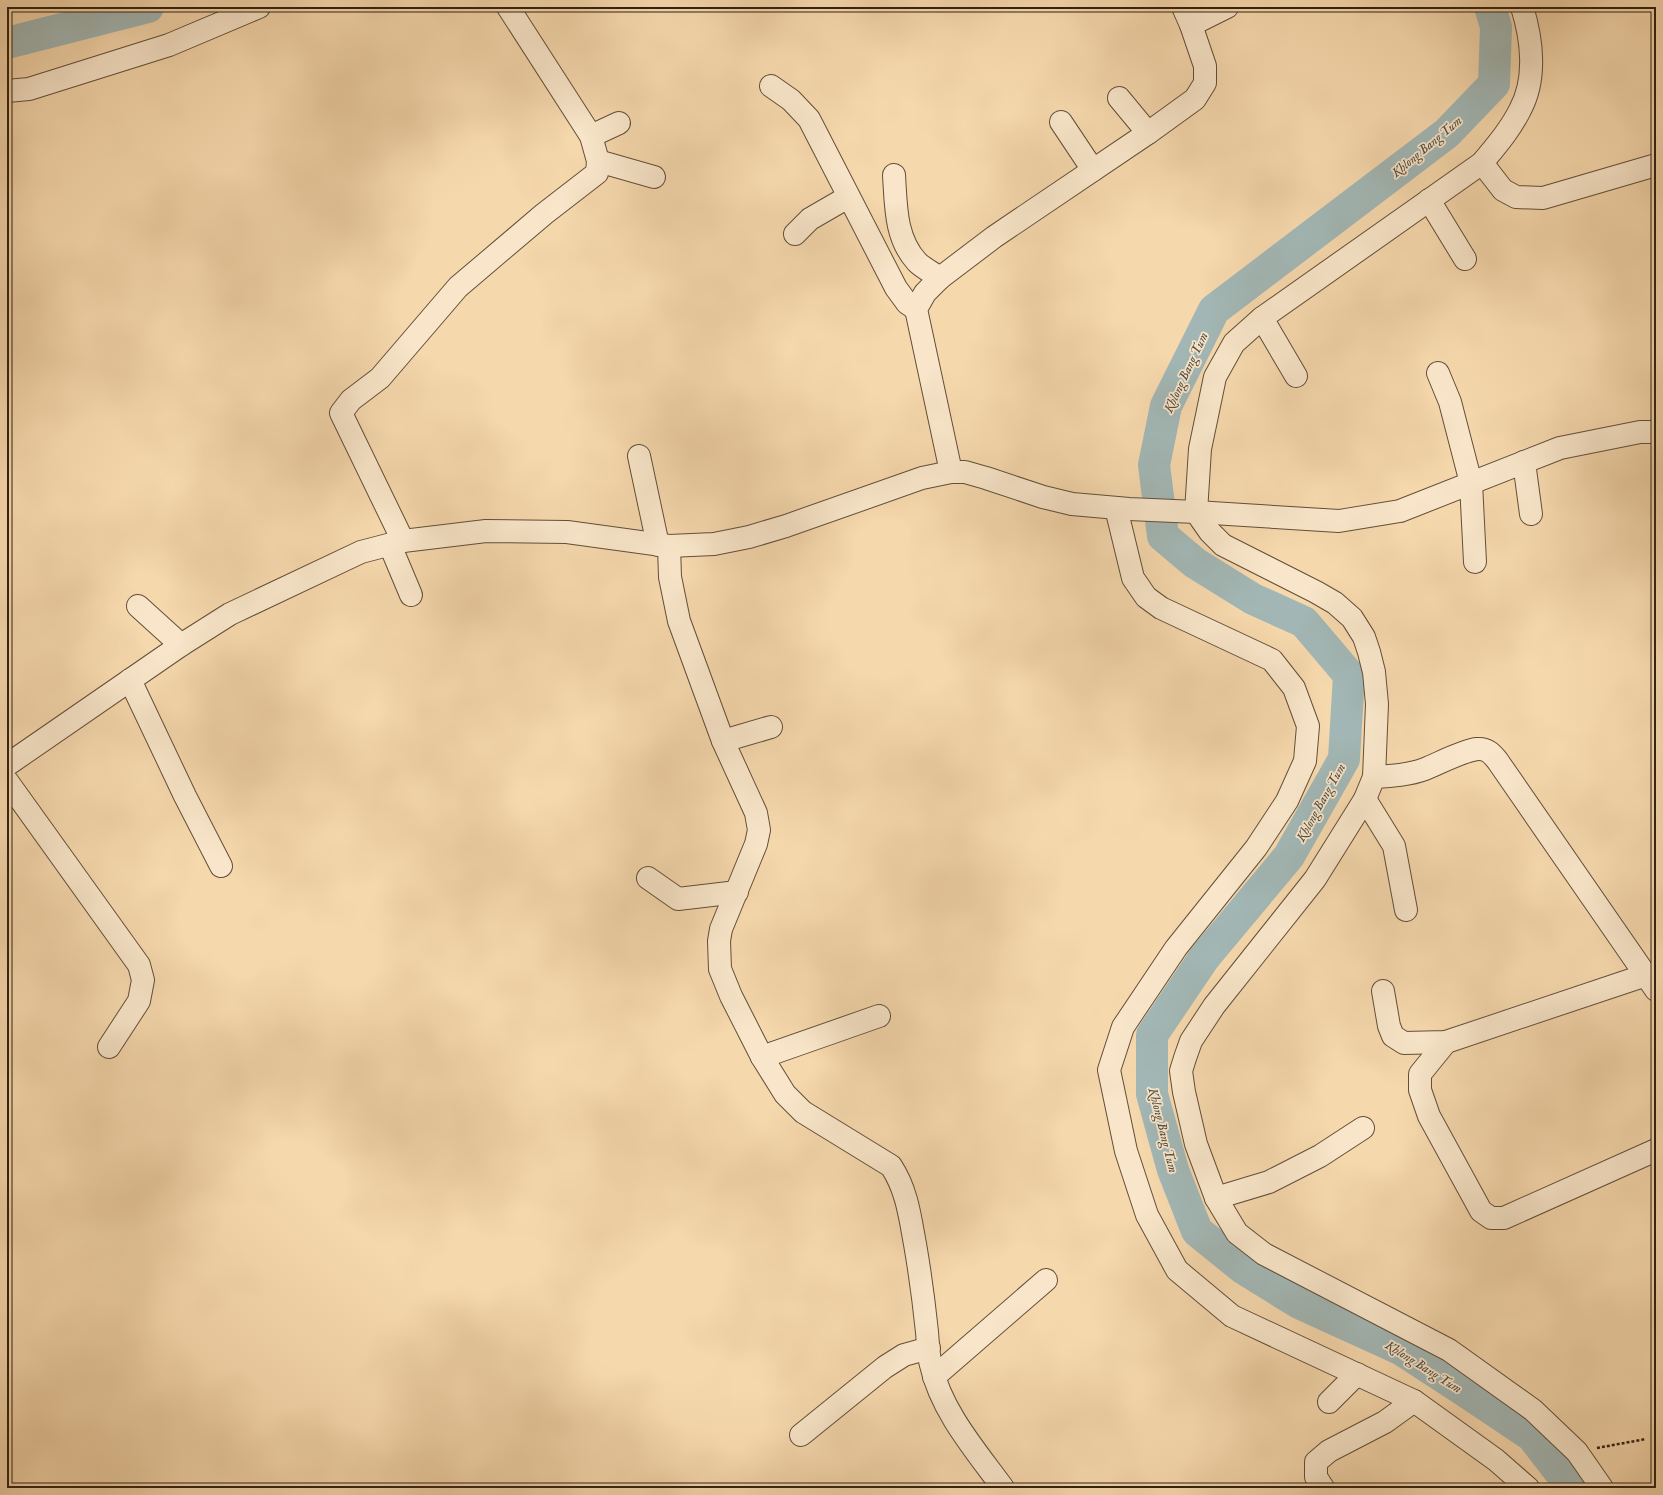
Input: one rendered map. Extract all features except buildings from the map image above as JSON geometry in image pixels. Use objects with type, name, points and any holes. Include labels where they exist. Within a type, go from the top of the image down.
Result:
[{"type":"street","points":[[7,92],[29,89],[169,44],[259,7]]},
{"type":"street","points":[[411,595],[397,543],[341,413],[351,400],[380,378],[458,287],[544,214],[597,173],[598,160],[591,136],[508,7]]},
{"type":"street","points":[[951,472],[916,309],[925,293],[940,278],[994,237],[1148,133],[1195,98],[1205,83],[1205,66],[1187,16],[1227,7]]},
{"type":"street","points":[[1191,511],[1200,449],[1215,377],[1234,343],[1262,318],[1482,163],[1510,128],[1521,109],[1529,84],[1531,61],[1528,27],[1522,7]]},
{"type":"street","points":[[771,86],[791,100],[809,119],[896,288],[906,303],[916,309]]},
{"type":"street","points":[[1119,98],[1148,133]]},
{"type":"street","points":[[1061,122],[1093,170]]},
{"type":"street","points":[[591,136],[620,123]]},
{"type":"street","points":[[598,160],[654,177]]},
{"type":"street","points":[[1482,163],[1503,190],[1516,198],[1543,198],[1656,165]]},
{"type":"street","points":[[894,175],[897,221],[905,246],[918,263],[940,278]]},
{"type":"street","points":[[795,234],[810,219],[848,196]]},
{"type":"street","points":[[1429,200],[1465,259]]},
{"type":"street","points":[[1262,318],[1296,376]]},
{"type":"street","points":[[1438,373],[1450,402],[1471,483],[1474,562]]},
{"type":"street","points":[[7,765],[181,645],[230,614],[361,552],[397,543],[486,531],[567,532],[664,546],[714,544],[749,537],[922,478],[951,472],[965,472],[1043,497],[1072,504],[1339,521],[1400,511],[1560,448],[1640,432],[1656,432]]},
{"type":"street","points":[[639,456],[664,546],[679,621],[723,741],[756,813],[759,830],[756,844],[721,929],[719,941],[720,969],[730,996],[762,1057],[786,1094],[803,1112],[891,1166],[897,1175],[903,1187],[911,1221],[922,1287],[930,1364],[934,1377],[953,1419],[1003,1488]]},
{"type":"street","points":[[1524,462],[1531,514]]},
{"type":"street","points":[[1122,508],[1133,578],[1146,596],[1161,608],[1272,660],[1294,688],[1308,726],[1305,761],[1287,800],[1256,848],[1176,948],[1123,1027],[1109,1070],[1126,1151],[1147,1215],[1177,1270],[1232,1316],[1414,1401],[1496,1460],[1528,1488]]},
{"type":"street","points":[[1191,511],[1223,545],[1335,603],[1356,623],[1364,637],[1374,672],[1377,704],[1374,777],[1365,799],[1315,880],[1214,1006],[1191,1042],[1184,1058],[1181,1071],[1192,1129],[1216,1198],[1237,1233],[1264,1254],[1449,1350],[1533,1410],[1577,1452],[1602,1488]]},
{"type":"street","points":[[138,606],[181,645]]},
{"type":"street","points":[[130,680],[185,796],[221,866]]},
{"type":"street","points":[[723,741],[771,727]]},
{"type":"street","points":[[1374,777],[1403,775],[1423,769],[1466,752],[1478,749],[1488,751],[1498,760],[1651,982],[1446,1042],[1404,1043],[1393,1036],[1389,1026],[1383,991]]},
{"type":"street","points":[[7,782],[139,965],[143,980],[140,1001],[110,1047]]},
{"type":"street","points":[[1365,799],[1394,846],[1406,910]]},
{"type":"street","points":[[648,878],[678,899],[737,892]]},
{"type":"street","points":[[762,1057],[879,1016]]},
{"type":"street","points":[[1446,1042],[1420,1074],[1420,1090],[1429,1116],[1481,1211],[1491,1218],[1504,1218],[1656,1150]]},
{"type":"street","points":[[1216,1198],[1275,1179],[1320,1156],[1363,1128]]},
{"type":"street","points":[[934,1377],[1046,1280]]},
{"type":"street","points":[[801,1435],[885,1367],[904,1356],[929,1348]]},
{"type":"street","points":[[1329,1402],[1357,1374]]},
{"type":"street","points":[[1323,1488],[1316,1477],[1316,1462],[1329,1451],[1385,1422],[1414,1401]]},
{"type":"path","points":[[1577,1452],[1646,1439]]},
{"type":"waterway","name":"Khlong Bang Tum","points":[[7,43],[148,7]]},
{"type":"waterway","name":"Khlong Bang Tum","points":[[1490,7],[1496,27],[1494,84],[1447,133],[1214,310],[1166,406],[1154,465],[1163,536],[1195,563],[1253,599],[1304,622],[1349,675],[1344,759],[1289,856],[1204,958],[1152,1035],[1152,1094],[1173,1170],[1197,1231],[1244,1269],[1299,1303],[1402,1350],[1532,1436],[1572,1488]]}]
